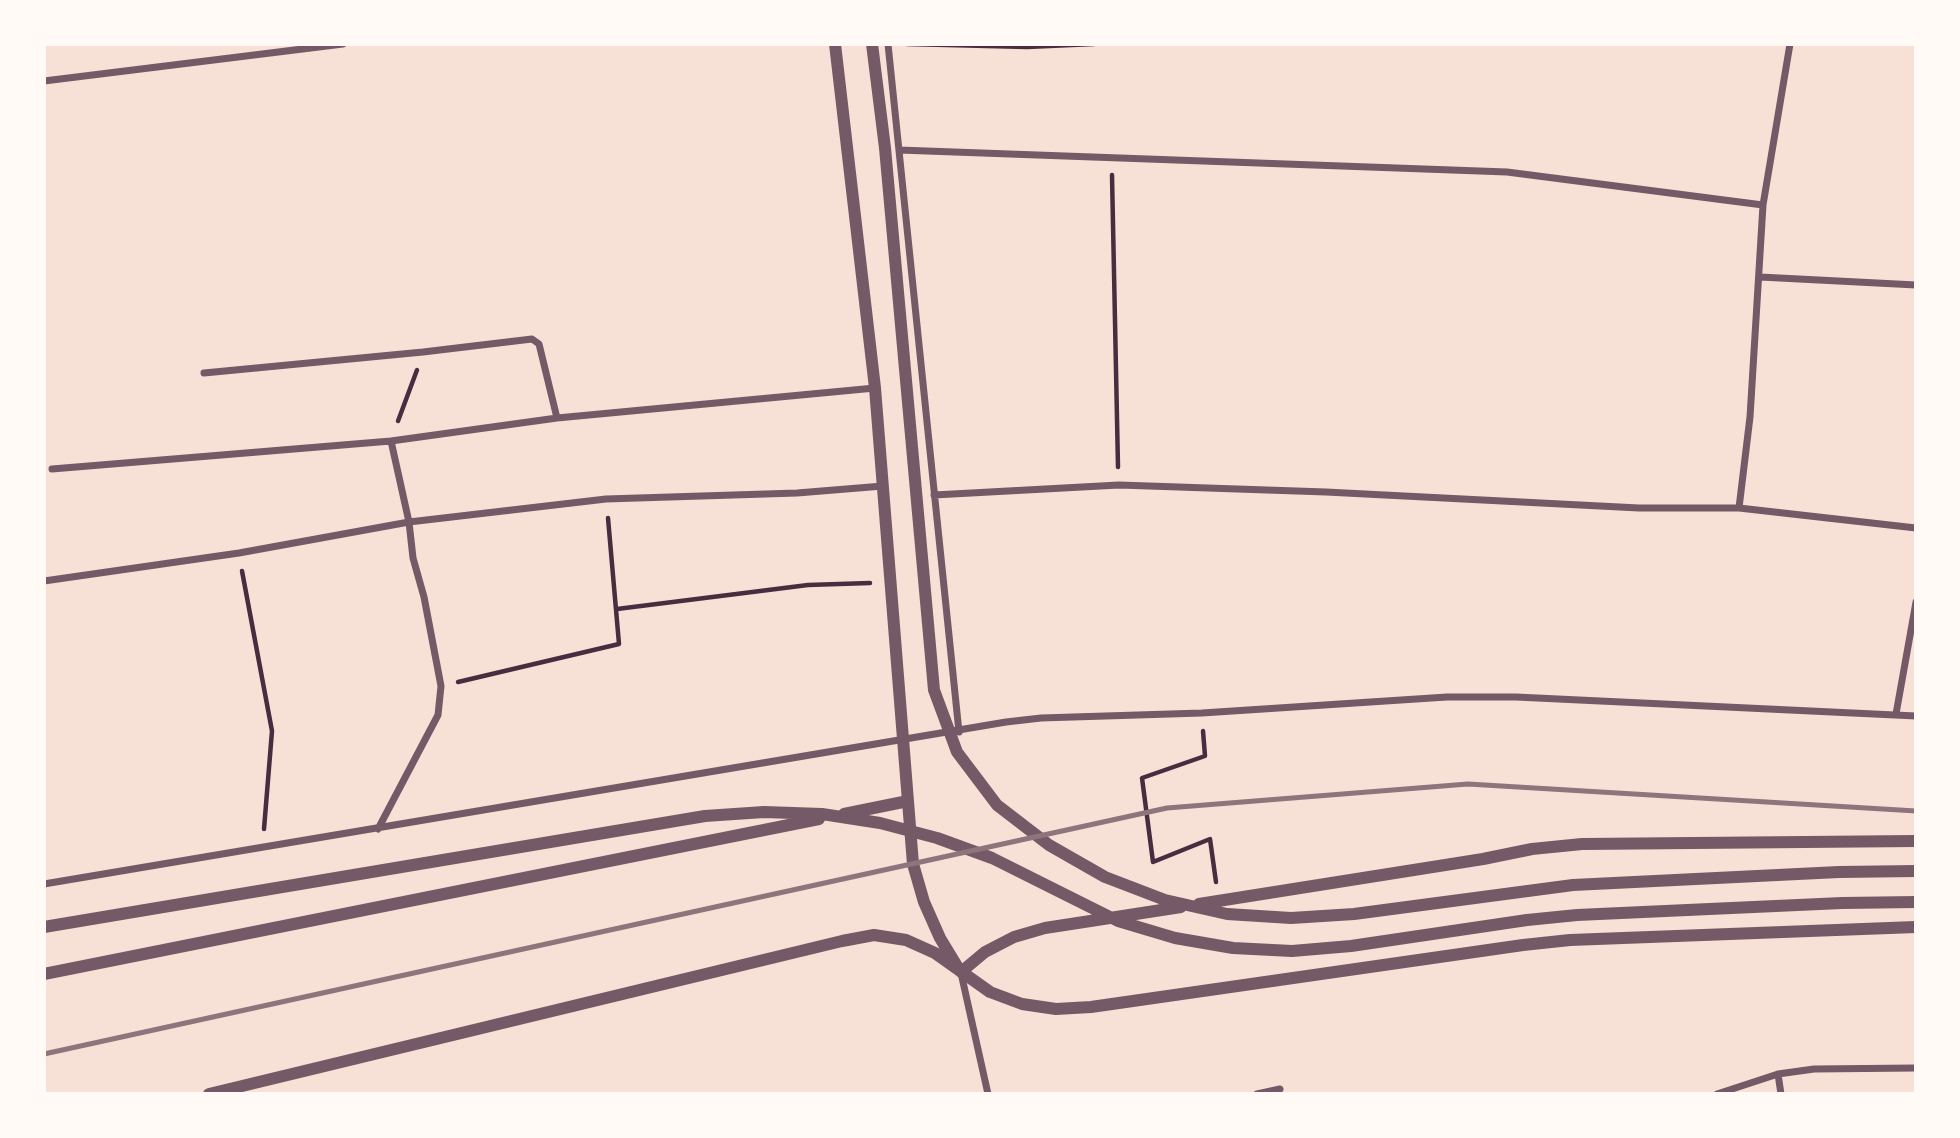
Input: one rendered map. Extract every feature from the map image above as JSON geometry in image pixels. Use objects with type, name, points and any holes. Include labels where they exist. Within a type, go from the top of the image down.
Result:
[{"type":"street","points":[[44,81],[343,44]]},
{"type":"street","points":[[835,44],[875,388],[913,864],[924,902],[940,938],[961,972],[988,1094]]},
{"type":"street","points":[[872,44],[885,148],[934,690],[957,752],[997,805],[1048,845],[1105,877],[1165,900],[1227,914],[1291,918],[1354,914],[1573,885],[1826,872],[1916,871]]},
{"type":"street","points":[[888,44],[959,732]]},
{"type":"street","points":[[1739,508],[1750,417],[1763,205],[1790,44]]},
{"type":"street","points":[[899,150],[1507,172],[1763,205]]},
{"type":"street","points":[[1760,277],[1916,285]]},
{"type":"street","points":[[204,373],[531,339],[539,345],[557,418]]},
{"type":"street","points":[[51,469],[391,441],[557,418],[875,388]]},
{"type":"street","points":[[378,829],[438,715],[441,686],[391,441]]},
{"type":"street","points":[[934,495],[1119,485],[1326,492],[1639,508],[1739,508],[1916,528]]},
{"type":"street","points":[[44,581],[239,553],[409,522],[606,499],[797,493],[883,486]]},
{"type":"street","points":[[1896,714],[1916,602]]},
{"type":"street","points":[[44,884],[1041,719],[1202,713],[1447,697],[1530,697],[1916,716]]},
{"type":"street","points":[[44,974],[908,802]]},
{"type":"street","points":[[44,927],[705,816],[775,812],[822,814],[880,822],[937,838],[992,858],[1118,920],[1175,938],[1233,948],[1292,951],[1351,946],[1577,915],[1828,903],[1916,902]]},
{"type":"street","points":[[961,972],[985,952],[1014,936],[1045,928],[1532,849],[1582,844],[1916,841]]},
{"type":"street","points":[[209,1094],[874,935],[906,940],[935,953],[990,992],[1022,1004],[1056,1010],[1570,940],[1916,927]]},
{"type":"street","points":[[1717,1094],[1778,1074],[1814,1069],[1916,1068]]},
{"type":"street","points":[[1778,1074],[1781,1094]]},
{"type":"street","points":[[1256,1094],[1280,1088]]},
{"type":"path","points":[[907,44],[1027,47],[1094,44]]},
{"type":"path","points":[[1111,158],[1119,485]]},
{"type":"path","points":[[391,441],[423,352]]},
{"type":"path","points":[[441,686],[619,644],[606,499]]},
{"type":"path","points":[[239,553],[272,731],[262,848]]},
{"type":"path","points":[[617,609],[808,585],[891,582]]},
{"type":"path","points":[[1205,756],[1142,778],[1153,862],[1210,839],[1219,901]]},
{"type":"railway","points":[[44,1054],[1167,808],[1468,784],[1916,811]]}]
